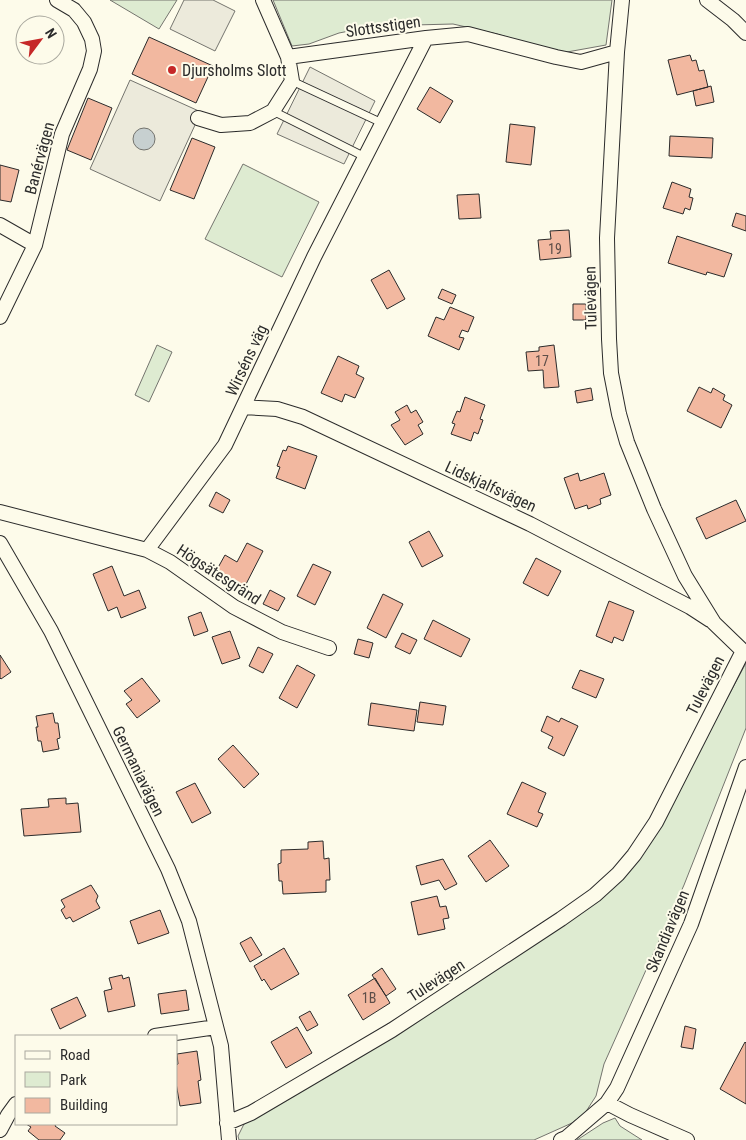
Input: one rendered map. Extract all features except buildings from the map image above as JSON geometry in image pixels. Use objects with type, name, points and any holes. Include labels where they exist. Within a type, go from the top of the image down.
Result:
[{"type":"street","points":[[57,0],[77,5]]},
{"type":"street","points":[[198,118],[221,125],[237,125],[250,122],[273,111],[292,81],[288,57],[263,0]]},
{"type":"street","name":"Tulevägen","points":[[227,1123],[252,1113],[392,1030],[561,919],[595,895],[618,874],[634,855],[656,822],[743,651],[714,623],[685,576],[647,494],[627,442],[611,373],[608,339],[607,238],[617,52],[622,0]]},
{"type":"street","points":[[706,0],[746,33]]},
{"type":"street","name":"Banérvägen","points":[[0,317],[34,245],[62,134],[90,69],[94,51],[92,40],[77,5]]},
{"type":"street","name":"Slottsstigen","points":[[288,57],[468,34],[556,58],[581,62],[617,52]]},
{"type":"street","name":"Wirséns väg","points":[[146,550],[225,445],[314,257],[426,38]]},
{"type":"street","points":[[0,226],[34,245]]},
{"type":"street","name":"Lidskjalfsvägen","points":[[243,407],[277,409],[303,417],[530,524],[690,607],[714,623]]},
{"type":"street","points":[[0,512],[146,550]]},
{"type":"street","name":"Germaniavägen","points":[[0,543],[51,631],[168,869],[189,921],[221,1046],[229,1140]]},
{"type":"street","name":"Högsätesgränd","points":[[146,550],[170,562],[234,608],[282,632],[329,648]]},
{"type":"street","name":"Skandiavägen","points":[[561,1140],[566,1138],[607,1102],[617,1088],[691,924],[746,767]]},
{"type":"street","points":[[162,1035],[216,1027]]},
{"type":"street","points":[[607,1102],[666,1132],[687,1140]]},
{"type":"street","points":[[0,1130],[15,1105]]},
{"type":"lane","points":[[292,81],[382,123]]},
{"type":"lane","points":[[273,111],[364,157]]},
{"type":"green space","points":[[110,0],[177,0],[159,29]]},
{"type":"green space","points":[[273,0],[612,0],[606,45],[567,52],[543,48],[497,34],[453,24],[375,26],[339,33],[309,44],[292,46]]},
{"type":"green space","points":[[243,164],[319,202],[282,277],[205,239]]},
{"type":"green space","points":[[157,345],[172,352],[149,402],[135,395]]},
{"type":"green space","points":[[746,663],[746,728],[684,885],[604,1064],[596,1096],[585,1113],[572,1123],[534,1140],[239,1140],[238,1136],[244,1124],[337,1070],[574,918],[671,803]]},
{"type":"green space","points":[[615,1118],[620,1126],[642,1140],[577,1140],[603,1123]]},
{"type":"shaded area","points":[[184,0],[213,0],[235,11],[215,51],[170,29]]},
{"type":"shaded area","points":[[310,67],[375,101],[344,164],[277,134]]},
{"type":"shaded area","points":[[130,80],[201,112],[160,201],[90,169]]},
{"type":"shaded area","points":[[144,128],[152,131],[155,139],[152,147],[144,150],[136,147],[133,139],[136,131]]},
{"type":"place","name":"Djursholms Slott","points":[[172,70]]}]
